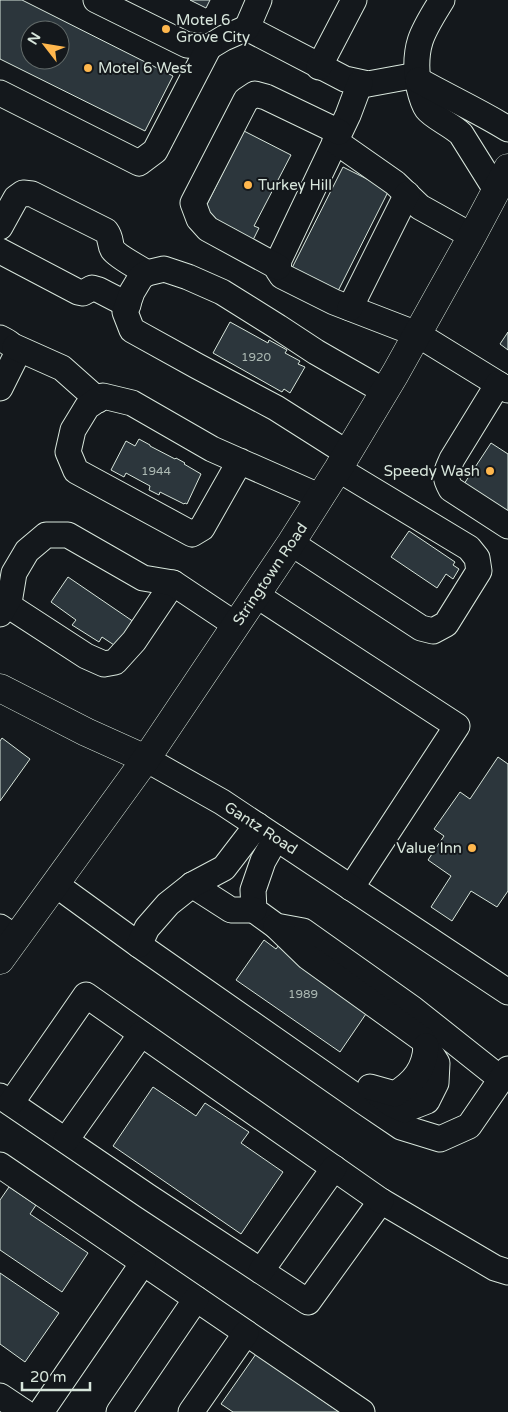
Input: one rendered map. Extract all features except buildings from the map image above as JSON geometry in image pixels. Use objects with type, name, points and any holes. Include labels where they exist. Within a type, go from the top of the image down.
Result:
[{"type":"main road","name":"Stringtown Road","points":[[0,960],[8,932],[55,884],[146,759],[291,543],[343,461],[384,391],[472,236],[502,179]]},
{"type":"main road","name":"Gantz Road","points":[[0,688],[86,732],[146,759]]},
{"type":"street","points":[[96,0],[187,45],[209,47]]},
{"type":"street","points":[[0,93],[139,163],[155,151],[209,47],[247,28],[259,0]]},
{"type":"street","points":[[319,67],[354,0]]},
{"type":"street","points":[[442,0],[423,31],[418,44],[420,92],[426,109],[455,128],[502,179]]},
{"type":"street","points":[[247,28],[345,79],[368,84],[418,77],[450,99],[472,108],[508,128]]},
{"type":"street","points":[[360,83],[338,136],[279,260],[278,270],[282,276],[334,302],[417,334],[503,387],[452,459],[446,472],[446,480],[451,489],[508,526]]},
{"type":"street","points":[[278,266],[208,229],[198,218],[193,203],[246,100],[255,94],[266,97],[338,136],[395,183],[420,207],[472,236]]},
{"type":"street","points":[[0,227],[16,198],[23,193],[32,194],[106,231],[110,237],[111,248],[147,273]]},
{"type":"street","points":[[350,308],[407,194]]},
{"type":"street","points":[[0,251],[78,292],[83,293],[92,288],[128,305]]},
{"type":"street","points":[[291,543],[421,628],[433,631],[446,624],[479,571],[476,558],[469,548],[343,461],[276,408],[132,330],[126,312],[132,292],[141,277],[147,273],[164,270],[188,277],[222,292],[316,352],[384,391]]},
{"type":"street","points":[[0,388],[17,354],[8,343]]},
{"type":"street","points":[[8,343],[62,368],[98,400]]},
{"type":"street","points":[[240,461],[202,528],[192,534],[76,471],[68,452],[73,430],[87,407],[103,396],[132,404],[212,449],[240,461],[320,497]]},
{"type":"street","points":[[174,583],[134,641],[115,662],[104,664],[86,656],[3,609],[10,597],[14,573],[27,551],[46,535],[68,535],[143,578],[174,583],[236,624]]},
{"type":"street","points":[[256,595],[457,726],[351,888]]},
{"type":"street","name":"Gantz Road","points":[[146,759],[222,802],[508,992]]},
{"type":"street","points":[[139,945],[147,928],[168,904],[192,885],[224,868],[267,831]]},
{"type":"street","points":[[254,910],[253,890],[263,861],[267,831]]},
{"type":"street","points":[[55,884],[200,988],[401,1127],[440,1139],[469,1126],[505,1074],[303,931],[276,926]]},
{"type":"street","points":[[192,885],[232,910],[254,910],[276,926],[308,957],[422,1039],[437,1063],[436,1083],[426,1101],[404,1110],[391,1104],[370,1087],[236,1000],[200,988]]},
{"type":"street","points":[[381,1201],[308,1302],[6,1099],[86,996],[381,1201],[495,1268],[508,1272]]},
{"type":"street","points":[[66,1140],[141,1034]]},
{"type":"street","points":[[0,1165],[362,1412]]},
{"type":"street","points":[[261,1270],[334,1168]]},
{"type":"street","points":[[41,1412],[143,1263]]},
{"type":"street","points":[[119,1412],[196,1299]]},
{"type":"street","points":[[191,1412],[246,1332]]},
{"type":"street","points":[[0,1396],[24,1412]]},
{"type":"place","name":"Motel 6 Grove City","points":[[166,29]]},
{"type":"place","name":"Motel 6 West","points":[[88,68]]},
{"type":"place","name":"Turkey Hill","points":[[248,185]]},
{"type":"place","name":"Speedy Wash","points":[[490,471]]},
{"type":"place","name":"Value Inn","points":[[472,848]]}]
